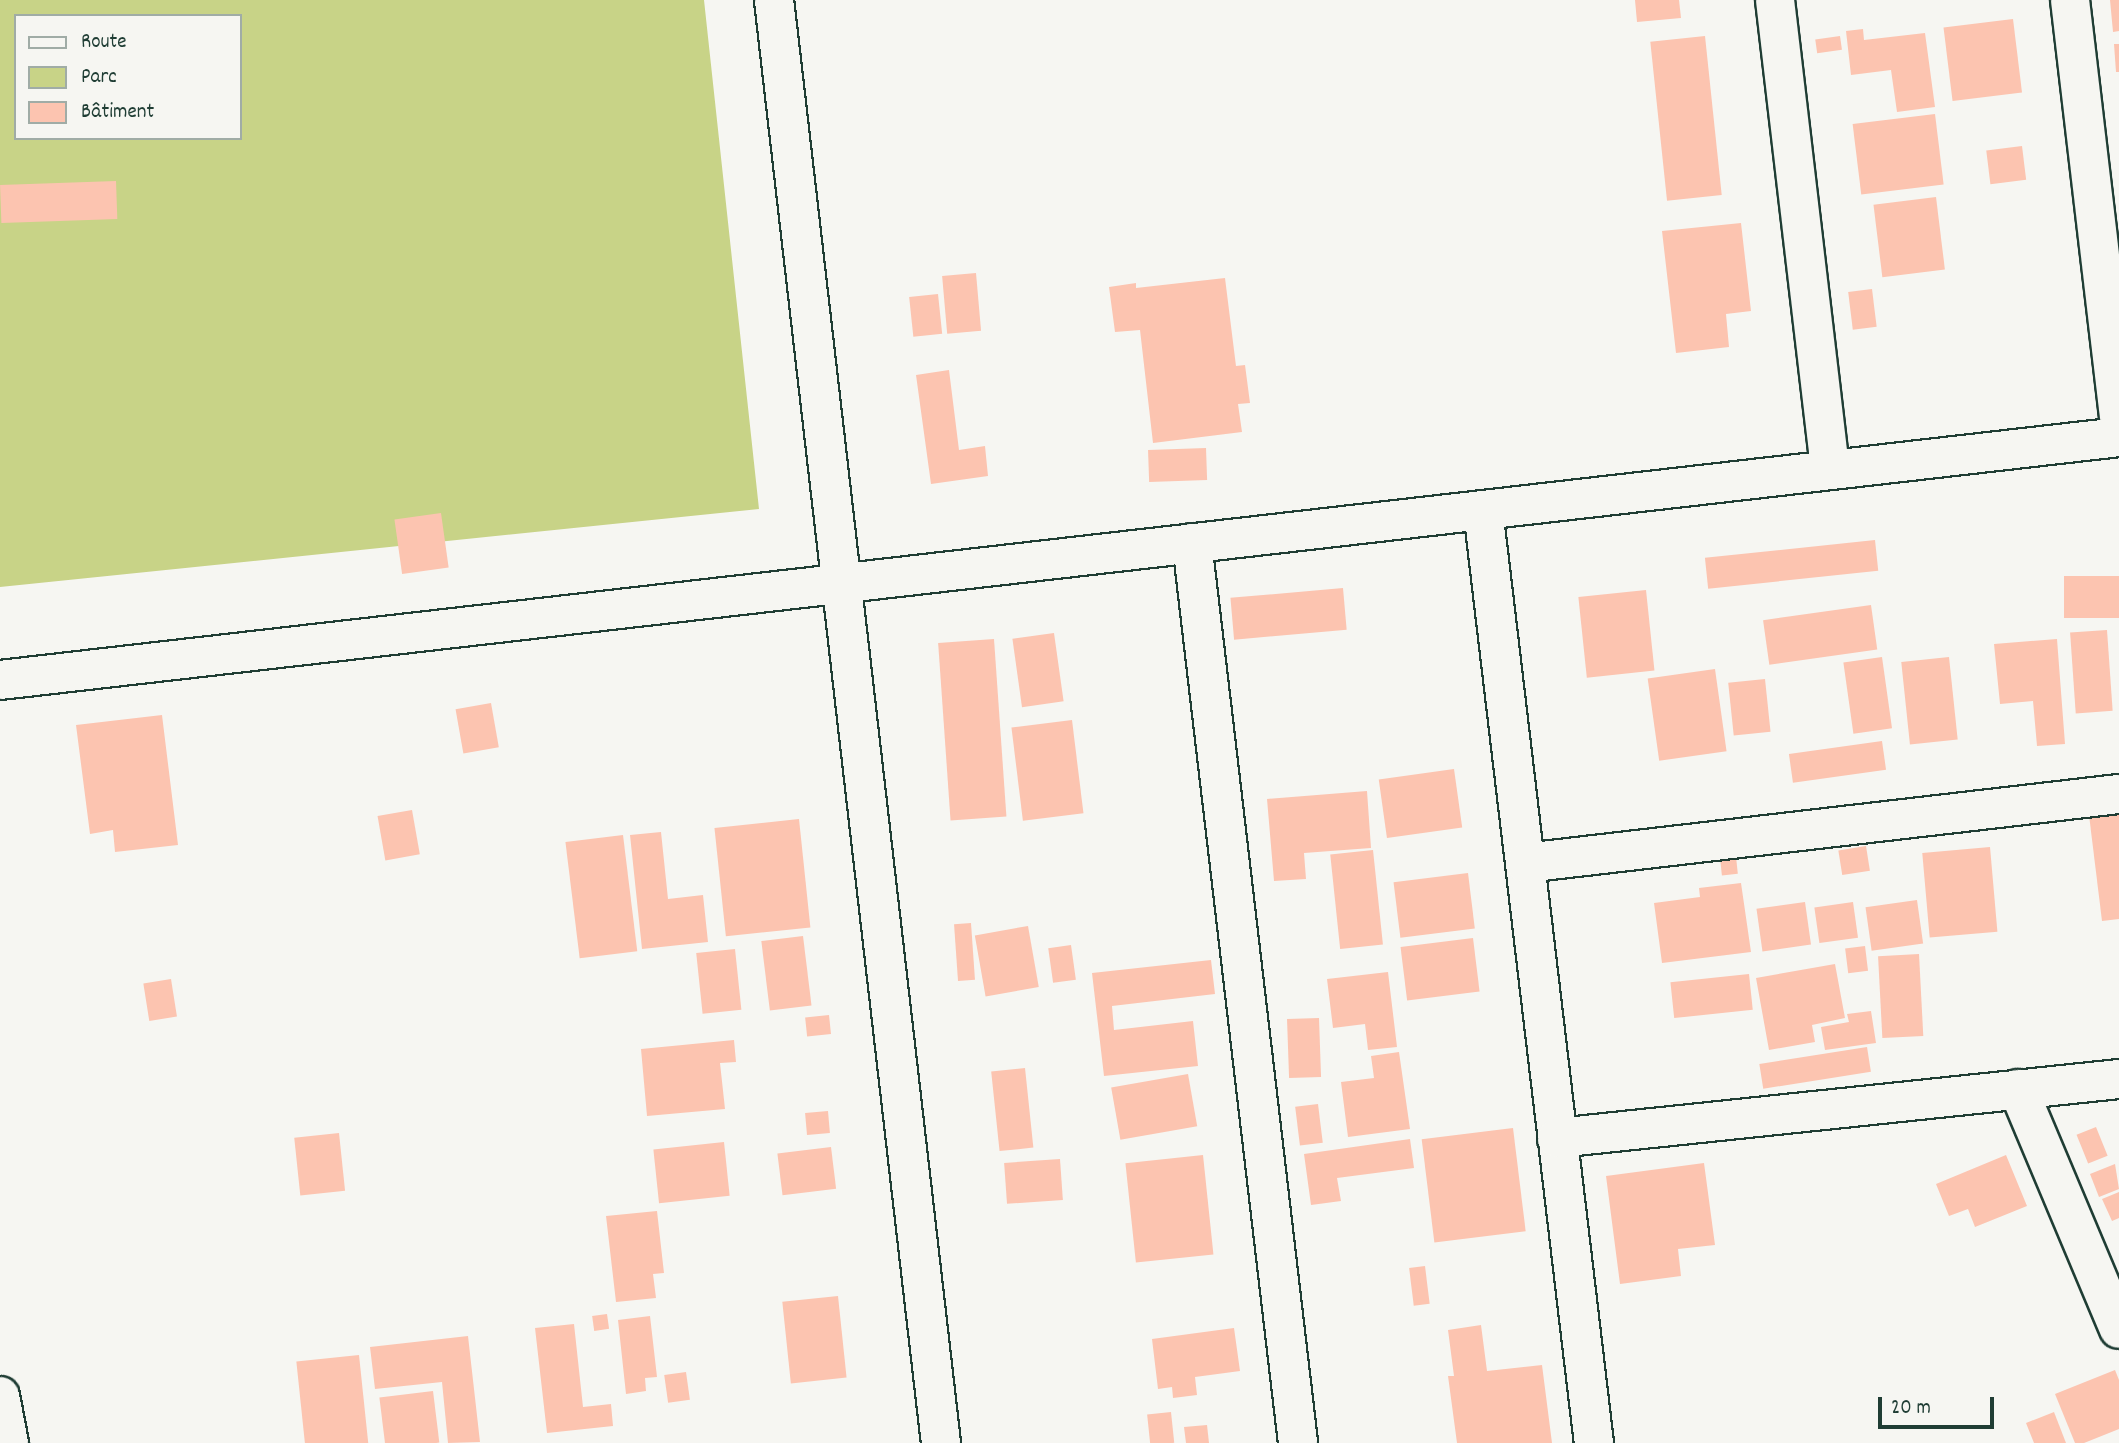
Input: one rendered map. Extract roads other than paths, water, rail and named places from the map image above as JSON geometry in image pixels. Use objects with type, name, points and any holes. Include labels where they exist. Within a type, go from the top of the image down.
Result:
[{"type":"street","points":[[774,0],[941,1443]]},
{"type":"street","points":[[1775,0],[1830,470]]},
{"type":"street","points":[[2070,0],[2119,416]]},
{"type":"street","points":[[0,680],[2119,437]]},
{"type":"street","points":[[1483,510],[1594,1443]]},
{"type":"street","points":[[1192,543],[1298,1443]]},
{"type":"street","points":[[1525,863],[2119,794]]},
{"type":"street","points":[[1557,1138],[2119,1079]]},
{"type":"street","points":[[2018,1089],[2119,1329]]},
{"type":"street","points":[[0,1396],[9,1443]]}]
